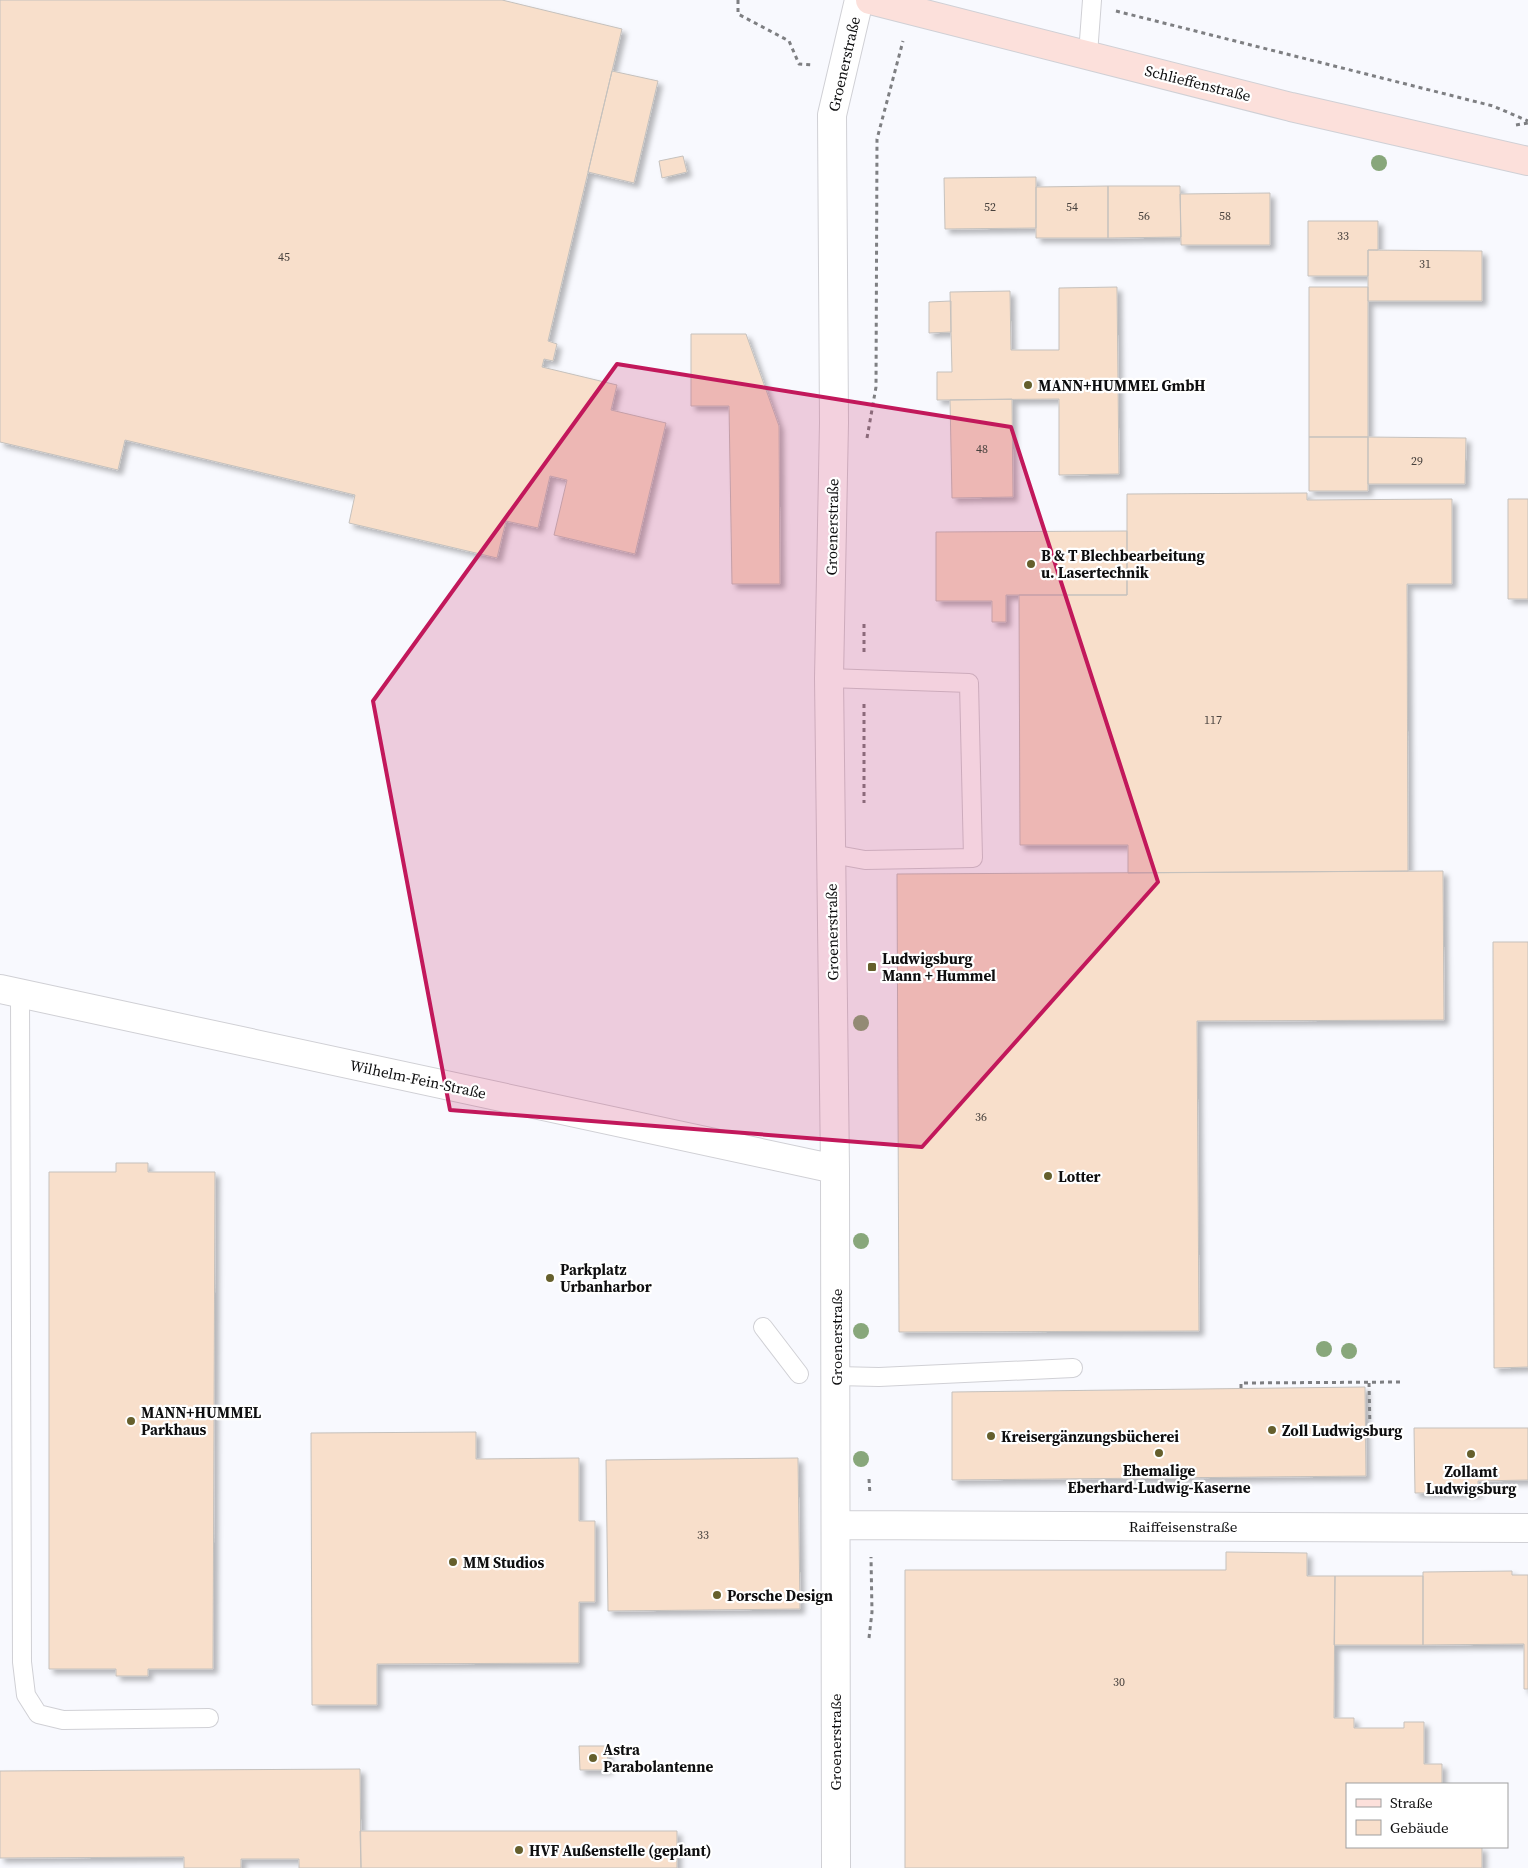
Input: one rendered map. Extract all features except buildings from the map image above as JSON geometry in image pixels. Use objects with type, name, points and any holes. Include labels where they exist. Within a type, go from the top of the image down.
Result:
[{"type":"street","name":"Groenerstraße","points":[[836,1868],[835,1169],[829,678],[834,423],[832,115],[859,0]]},
{"type":"street","name":"Schlieffenstraße","points":[[870,0],[1291,106],[1528,161]]},
{"type":"street","name":"Wilhelm-Fein-Straße","points":[[10,991],[835,1169]]},
{"type":"street","name":"Raiffeisenstraße","points":[[837,1525],[1528,1528]]},
{"type":"lane","points":[[1088,54],[1092,2]]},
{"type":"lane","points":[[829,678],[970,684],[973,858],[865,860],[832,854]]},
{"type":"lane","points":[[10,991],[22,1652],[26,1695],[38,1714],[63,1720],[209,1718]]},
{"type":"lane","points":[[762,1327],[799,1374]]},
{"type":"lane","points":[[836,1376],[879,1377],[1073,1368]]},
{"type":"path","points":[[738,0],[738,14],[789,41],[799,64],[842,66]]},
{"type":"path","points":[[1092,2],[1493,106],[1528,121]]},
{"type":"path","points":[[867,440],[876,387],[878,139],[899,57]]},
{"type":"path","points":[[864,621],[864,812]]},
{"type":"path","points":[[1365,1430],[1370,1430],[1369,1382]]},
{"type":"path","points":[[1241,1388],[1242,1383],[1402,1382]]},
{"type":"path","points":[[1317,1383],[1317,1388]]},
{"type":"highlighted area","points":[[617,364],[1011,427],[1158,882],[922,1147],[450,1110],[373,701]]},
{"type":"place","name":"MANN+HUMMEL GmbH","points":[[1028,385]]},
{"type":"place","name":"B & T Blechbearbeitung u. Lasertechnik","points":[[1031,564]]},
{"type":"place","name":"Ludwigsburg Mann + Hummel","points":[[872,967]]},
{"type":"place","name":"Lotter","points":[[1048,1176]]},
{"type":"place","name":"Parkplatz Urbanharbor","points":[[550,1278]]},
{"type":"place","name":"MANN+HUMMEL Parkhaus","points":[[131,1421]]},
{"type":"place","name":"Zoll Ludwigsburg","points":[[1272,1430]]},
{"type":"place","name":"Kreisergänzungsbücherei","points":[[991,1436]]},
{"type":"place","name":"Ehemalige Eberhard-Ludwig-Kaserne","points":[[1159,1453]]},
{"type":"place","name":"Zollamt Ludwigsburg","points":[[1471,1454]]},
{"type":"place","name":"MM Studios","points":[[453,1562]]},
{"type":"place","name":"Porsche Design","points":[[717,1595]]},
{"type":"place","name":"Astra Parabolantenne","points":[[593,1758]]},
{"type":"place","name":"HVF Außenstelle (geplant)","points":[[519,1850]]}]
